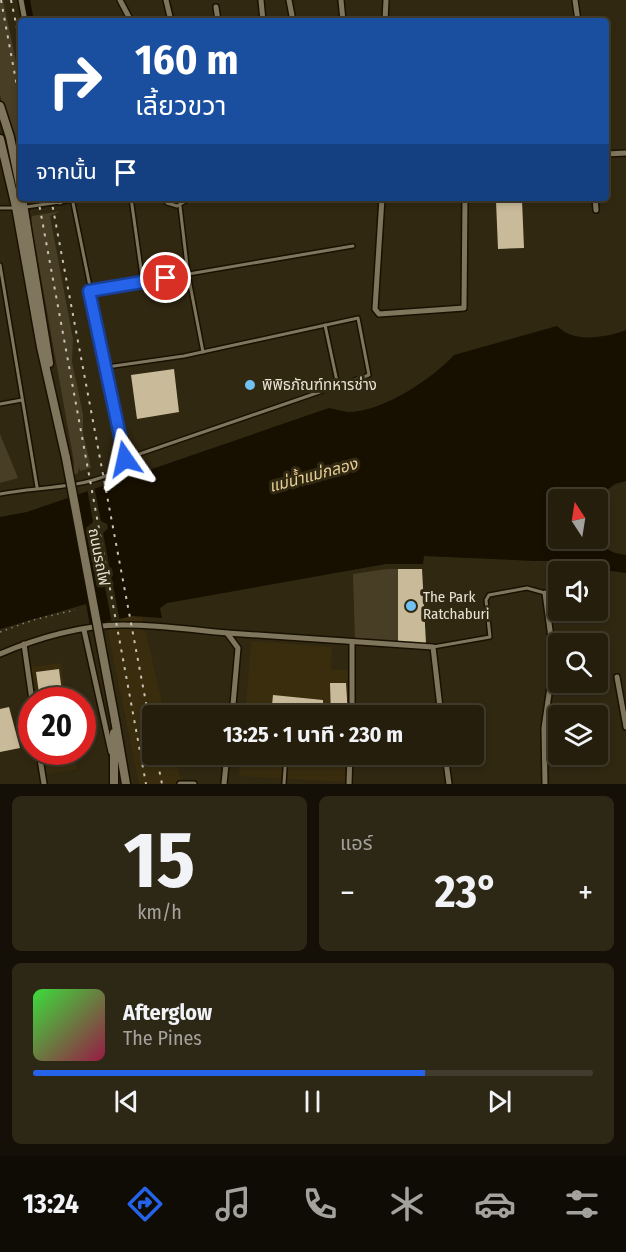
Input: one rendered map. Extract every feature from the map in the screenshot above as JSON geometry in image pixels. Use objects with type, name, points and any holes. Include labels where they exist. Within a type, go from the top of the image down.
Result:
[{"type":"main road","points":[[0,106],[10,137],[18,176]]},
{"type":"main road","name":"ถนนรถไฟ","points":[[0,138],[18,195]]},
{"type":"main road","name":"ถนนรถไฟ","points":[[21,204],[46,338],[54,398],[126,784]]},
{"type":"main road","name":"ถนนรถไฟ","points":[[114,784],[112,756],[115,720]]},
{"type":"street","points":[[21,0],[24,18]]},
{"type":"street","points":[[120,0],[129,18]]},
{"type":"street","points":[[166,0],[170,18]]},
{"type":"street","points":[[261,0],[263,18]]},
{"type":"street","points":[[289,0],[292,18]]},
{"type":"street","points":[[341,0],[343,18]]},
{"type":"street","points":[[385,18],[386,0]]},
{"type":"street","points":[[575,0],[578,18]]},
{"type":"street","points":[[216,6],[218,18]]},
{"type":"street","points":[[609,154],[626,153]]},
{"type":"street","points":[[382,201],[375,309],[379,314],[464,308],[465,201]]},
{"type":"street","points":[[595,201],[596,210]]},
{"type":"street","points":[[545,593],[554,660],[544,728],[545,784]]},
{"type":"street","points":[[0,654],[24,644],[84,630],[124,625],[433,647],[440,705]]},
{"type":"street","points":[[84,630],[112,756]]},
{"type":"street","points":[[227,633],[238,648],[233,705]]},
{"type":"street","points":[[352,643],[352,705]]},
{"type":"street","points":[[24,644],[30,687]]},
{"type":"street","points":[[617,677],[626,727]]},
{"type":"street","points":[[41,765],[44,784]]},
{"type":"street","points":[[224,784],[226,765]]},
{"type":"street","points":[[349,784],[350,765]]},
{"type":"street","points":[[447,765],[449,784]]},
{"type":"street","points":[[180,784],[192,784]]},
{"type":"lane","points":[[0,208],[50,201]]},
{"type":"lane","points":[[72,201],[125,459]]},
{"type":"lane","points":[[131,201],[143,283]]},
{"type":"lane","points":[[166,201],[172,206],[180,206],[187,201]]},
{"type":"lane","points":[[180,206],[188,274],[203,352]]},
{"type":"lane","points":[[89,291],[353,246]]},
{"type":"lane","points":[[0,265],[37,487]]},
{"type":"lane","points":[[0,494],[37,487],[49,488],[108,475],[125,459],[369,375],[358,318],[203,352],[107,367]]},
{"type":"lane","points":[[325,325],[338,386]]},
{"type":"lane","points":[[0,404],[22,400]]},
{"type":"lane","points":[[433,647],[490,637],[486,600],[496,591],[527,588],[545,593]]},
{"type":"lane","points":[[284,784],[285,765]]},
{"type":"path","points":[[0,632],[33,620],[75,610]]},
{"type":"shaded area","points":[[0,0],[3,0],[18,71],[18,152],[0,95]]},
{"type":"shaded area","points":[[61,211],[50,216],[73,339],[72,362],[91,468],[80,471],[79,467],[78,473],[73,476],[74,462],[31,222],[32,216]]},
{"type":"shaded area","points":[[0,434],[18,478],[0,483]]},
{"type":"shaded area","points":[[387,569],[422,569],[426,644],[355,639],[353,574]]},
{"type":"shaded area","points":[[133,616],[142,617],[163,705],[142,705],[142,765],[177,765],[182,784],[139,784],[106,622]]},
{"type":"shaded area","points":[[251,641],[332,647],[331,670],[347,670],[349,705],[246,705]]},
{"type":"shaded area","points":[[61,663],[64,687],[34,687],[31,667]]},
{"type":"shaded area","points":[[46,765],[76,765],[77,769],[47,774]]},
{"type":"shaded area","points":[[240,765],[348,765],[347,782],[239,776]]},
{"type":"water","name":"แม่น้ำแม่กลอง","points":[[557,326],[568,333],[582,337],[606,336],[626,330],[626,481],[615,484],[608,489],[548,489],[548,549],[607,549],[626,555],[626,573],[608,570],[608,561],[535,561],[424,556],[423,564],[386,564],[167,603],[160,608],[162,618],[133,616],[90,625],[86,604],[0,629],[0,517],[27,512],[329,408],[347,412],[375,407],[419,384],[454,355]]},
{"type":"pier","points":[[94,486],[101,521],[107,524],[108,528],[103,533],[120,622],[112,624],[95,534],[90,535],[86,528],[93,522],[87,488]]},
{"type":"building","points":[[496,201],[522,201],[524,248],[498,249]]},
{"type":"building","points":[[174,369],[179,412],[137,419],[131,375]]},
{"type":"building","name":"The Park Ratchaburi","points":[[398,569],[422,569],[426,644],[398,642]]},
{"type":"building","points":[[59,669],[61,687],[38,687],[36,672]]},
{"type":"building","points":[[330,683],[346,683],[347,705],[331,705]]},
{"type":"building","points":[[273,695],[323,700],[323,705],[272,705]]},
{"type":"building","points":[[9,707],[18,748],[0,752],[0,709]]},
{"type":"waterway","points":[[26,0],[29,18]]},
{"type":"railway","points":[[1,0],[18,92]]},
{"type":"railway","points":[[11,0],[18,33]]},
{"type":"railway","points":[[39,201],[146,784]]},
{"type":"railway","points":[[52,201],[146,705]]},
{"type":"railway","points":[[158,765],[162,784]]},
{"type":"place","name":"พิพิธภัณฑ์ทหารช่าง","points":[[250,385]]},
{"type":"place","name":"The Park Ratchaburi","points":[[411,606]]},
{"type":"route","points":[[125,459],[89,291],[166,278]]}]
